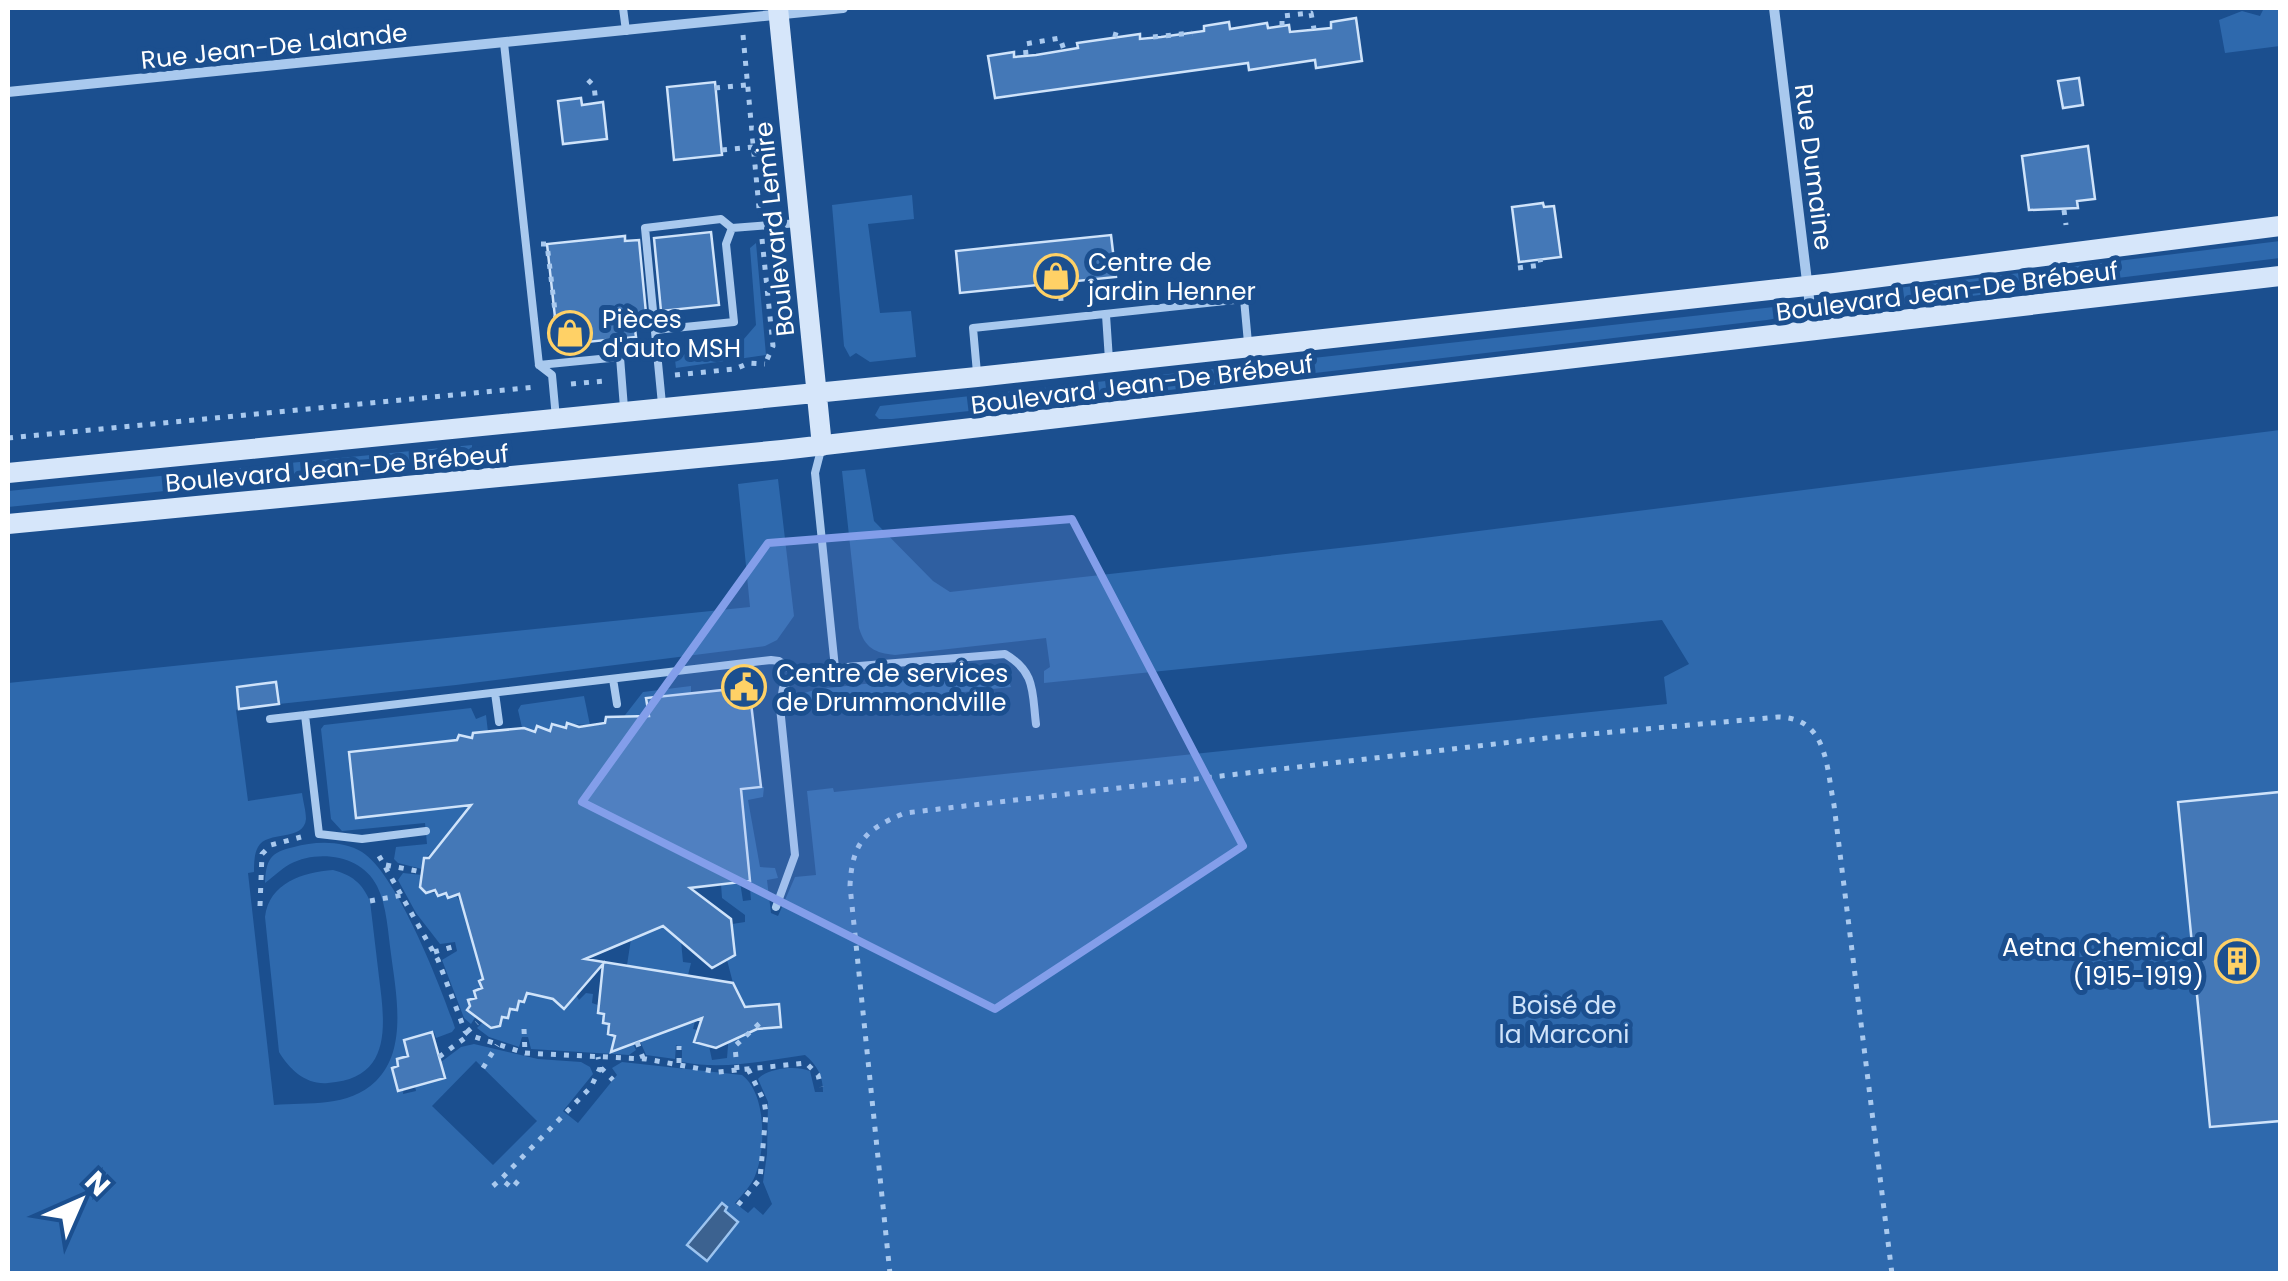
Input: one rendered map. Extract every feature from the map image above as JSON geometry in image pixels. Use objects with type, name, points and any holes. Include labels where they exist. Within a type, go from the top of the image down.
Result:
[{"type":"main road","name":"Boulevard Lemire","points":[[778,11],[822,446]]},
{"type":"main road","name":"Boulevard Jean-De Brébeuf","points":[[8,473],[977,377],[1808,286],[2280,226]]},
{"type":"main road","name":"Boulevard Jean-De Brébeuf","points":[[8,524],[822,446],[2280,276]]},
{"type":"street","name":"Rue Jean-De Lalande","points":[[8,92],[626,31],[778,11],[843,8]]},
{"type":"street","name":"Rue Dumaine","points":[[1774,8],[1813,332]]},
{"type":"lane","points":[[623,8],[626,31]]},
{"type":"lane","points":[[504,43],[539,365],[552,375],[556,419]]},
{"type":"lane","points":[[663,408],[644,228],[721,219],[732,228],[799,224]]},
{"type":"lane","points":[[654,330],[734,322],[726,244],[732,228]]},
{"type":"lane","points":[[977,377],[974,328],[1244,299],[1248,347]]},
{"type":"lane","points":[[1106,314],[1110,362]]},
{"type":"lane","points":[[539,365],[620,357],[624,412]]},
{"type":"lane","points":[[822,446],[815,465],[835,668]]},
{"type":"lane","points":[[776,907],[795,855],[780,697],[787,682],[797,674],[1005,654],[1029,675],[1036,724]]},
{"type":"lane","points":[[270,720],[770,660],[779,661],[797,674]]},
{"type":"lane","points":[[613,679],[617,704]]},
{"type":"lane","points":[[495,693],[499,722]]},
{"type":"lane","points":[[305,715],[319,834],[362,840],[426,831]]},
{"type":"path","points":[[1282,26],[1282,16],[1310,13],[1314,29]]},
{"type":"path","points":[[1152,38],[1192,33]]},
{"type":"path","points":[[1113,34],[1124,37]]},
{"type":"path","points":[[1026,55],[1024,44],[1060,38],[1064,50]]},
{"type":"path","name":"Boulevard Lemire","points":[[745,58],[760,210]]},
{"type":"path","points":[[588,80],[594,86],[596,103]]},
{"type":"path","points":[[715,88],[748,85]]},
{"type":"path","points":[[722,150],[754,148]]},
{"type":"path","points":[[2064,210],[2066,225]]},
{"type":"path","name":"Boulevard Lemire","points":[[763,242],[773,346],[766,364],[772,370]]},
{"type":"path","points":[[547,244],[558,345],[571,344]]},
{"type":"path","points":[[1518,268],[1541,265],[1540,259]]},
{"type":"path","points":[[1060,283],[1061,296]]},
{"type":"path","points":[[678,374],[766,364]]},
{"type":"path","points":[[8,438],[622,379]]},
{"type":"path","points":[[890,1274],[850,886],[851,862],[858,846],[885,821],[905,813],[1490,744],[1794,717],[1813,729],[1825,760],[1892,1274]]},
{"type":"path","points":[[260,906],[262,854],[266,848],[319,834]]},
{"type":"path","points":[[362,840],[385,865],[434,952],[468,1034],[525,1053],[643,1058],[718,1072],[806,1063],[818,1075],[821,1087]]},
{"type":"path","points":[[385,865],[417,871]]},
{"type":"path","points":[[370,900],[402,895]]},
{"type":"path","points":[[434,952],[456,946]]},
{"type":"path","points":[[737,1070],[735,1046],[761,1022]]},
{"type":"path","points":[[439,1056],[477,1023]]},
{"type":"path","points":[[524,1029],[525,1053]]},
{"type":"path","points":[[637,1042],[643,1058]]},
{"type":"path","points":[[483,1068],[496,1045]]},
{"type":"path","points":[[679,1064],[680,1046]]},
{"type":"path","points":[[492,1186],[591,1086],[600,1068],[598,1057]]},
{"type":"path","points":[[600,1068],[613,1080]]},
{"type":"path","points":[[738,1206],[760,1179],[766,1112],[748,1069]]},
{"type":"path","points":[[501,1179],[512,1188],[518,1181]]},
{"type":"highlighted area","points":[[1072,519],[1243,846],[995,1009],[582,802],[768,543]]},
{"type":"green space","points":[[2264,8],[2280,8],[2280,46],[2225,53],[2219,20],[2242,11],[2260,16]]},
{"type":"green space","points":[[912,195],[914,219],[868,224],[880,313],[911,311],[916,357],[870,362],[856,353],[850,357],[844,346],[832,205]]},
{"type":"green space","points":[[2280,241],[2280,258],[1858,310],[1838,307],[1837,301],[1857,293]]},
{"type":"green space","points":[[756,243],[766,355],[676,368],[675,360],[680,355],[737,347],[756,325],[750,248]]},
{"type":"green space","points":[[1774,307],[1779,311],[1778,318],[1767,320],[1161,391],[892,419],[875,415],[880,406]]},
{"type":"green space","name":"Boisé de la Marconi","points":[[2280,430],[2280,1273],[8,1274],[8,683],[750,607],[738,484],[778,479],[794,616],[777,640],[765,646],[279,704],[275,682],[238,687],[236,710],[248,801],[302,793],[306,816],[299,831],[263,842],[256,853],[254,872],[248,873],[274,1105],[328,1102],[353,1096],[376,1081],[393,1054],[395,986],[385,911],[370,876],[350,861],[326,856],[301,859],[265,883],[268,863],[279,852],[310,844],[346,845],[362,852],[389,883],[416,933],[455,1028],[436,1038],[434,1032],[404,1040],[408,1056],[403,1094],[416,1091],[415,1086],[444,1078],[441,1062],[461,1047],[474,1044],[538,1059],[581,1062],[590,1067],[593,1074],[563,1111],[578,1123],[617,1075],[612,1068],[622,1062],[742,1075],[756,1095],[762,1138],[755,1176],[735,1203],[748,1213],[754,1207],[763,1215],[772,1204],[763,1182],[768,1102],[758,1079],[775,1070],[804,1069],[810,1071],[815,1092],[823,1092],[818,1071],[805,1055],[713,1065],[682,1062],[682,1048],[676,1045],[675,1059],[646,1055],[640,1041],[649,1038],[637,973],[627,965],[631,939],[663,926],[681,941],[683,962],[691,963],[688,975],[692,977],[696,1017],[693,1029],[698,1030],[694,1042],[709,1046],[712,1060],[727,1058],[733,983],[727,960],[735,954],[732,924],[745,922],[745,915],[722,898],[721,884],[740,882],[743,901],[751,900],[744,817],[739,815],[735,790],[764,787],[763,797],[748,800],[760,867],[775,868],[778,878],[767,880],[771,913],[778,916],[795,877],[816,875],[807,791],[833,788],[834,792],[1667,704],[1664,677],[1689,664],[1662,620],[1044,683],[1044,671],[1050,667],[1046,638],[895,655],[882,653],[868,645],[859,628],[842,471],[865,469],[874,521],[933,581],[950,592],[1384,543]],"holes":[[[476,1061],[537,1121],[493,1165],[432,1106]]]},
{"type":"green space","points":[[472,445],[472,451],[303,477],[8,507],[8,491]]},
{"type":"green space","points":[[993,670],[1006,675],[1011,687],[798,710],[796,705],[804,693],[818,689]]},
{"type":"green space","points":[[691,686],[691,693],[647,698],[649,720],[622,719],[643,692]]},
{"type":"green space","points":[[584,696],[590,725],[568,724],[566,728],[550,731],[537,726],[535,732],[525,728],[523,732],[518,710],[521,705]]},
{"type":"green space","points":[[471,708],[476,719],[486,715],[488,732],[457,740],[356,818],[503,801],[439,858],[432,853],[424,858],[422,869],[394,859],[396,847],[427,844],[425,823],[342,831],[331,819],[321,729],[324,725]]},
{"type":"green space","points":[[333,870],[356,881],[370,901],[383,1030],[374,1060],[364,1071],[349,1079],[320,1083],[299,1075],[279,1052],[265,917],[280,888],[310,873]]},
{"type":"green space","points":[[403,873],[422,875],[420,886],[426,893],[446,893],[449,898],[456,895],[460,902],[468,899],[488,977],[479,981],[482,988],[468,1000],[476,1016],[471,1024],[464,1018],[442,960],[457,951],[455,942],[440,944],[416,913],[398,880]]},
{"type":"green space","points":[[541,985],[564,1008],[576,995],[579,1000],[586,993],[593,994],[592,1003],[598,1005],[598,1013],[604,1014],[603,1023],[609,1024],[615,1035],[633,1044],[636,1050],[629,1055],[531,1049],[528,1037],[522,1037],[519,1047],[489,1037],[477,1028],[483,1022],[491,1028],[502,1017],[508,1018],[510,1009],[517,1010],[519,1001],[524,1002],[527,993]]},
{"type":"shaded area","points":[[722,1203],[738,1222],[707,1261],[687,1245]]},
{"type":"building","points":[[1356,18],[1362,61],[1316,68],[1315,60],[1249,70],[1248,63],[995,98],[988,56],[1014,52],[1014,57],[1036,55],[1078,48],[1077,43],[1140,34],[1140,39],[1161,37],[1204,31],[1204,26],[1229,22],[1230,29],[1267,23],[1268,28],[1289,25],[1290,32],[1331,28],[1331,22]]},
{"type":"building","points":[[2079,78],[2083,105],[2063,108],[2058,81]]},
{"type":"building","points":[[715,82],[722,155],[674,160],[667,87]]},
{"type":"building","points":[[581,98],[582,105],[603,102],[607,139],[563,144],[558,101]]},
{"type":"building","points":[[2088,146],[2095,199],[2077,201],[2078,208],[2029,210],[2022,156]]},
{"type":"building","points":[[1543,203],[1544,207],[1554,206],[1561,257],[1519,262],[1512,207]]},
{"type":"building","points":[[711,232],[719,305],[661,311],[654,238]]},
{"type":"building","points":[[1111,235],[1116,277],[960,293],[956,251]]},
{"type":"building","points":[[625,236],[625,241],[639,240],[646,313],[633,314],[636,337],[558,345],[547,244]]},
{"type":"building","points":[[759,675],[759,702],[751,703],[761,787],[741,789],[750,881],[690,888],[731,919],[735,955],[712,968],[663,926],[585,959],[733,983],[745,1007],[779,1004],[781,1027],[757,1029],[716,1048],[694,1042],[702,1018],[611,1052],[615,1036],[608,1034],[609,1024],[603,1023],[604,1014],[598,1013],[603,964],[564,1009],[553,999],[527,993],[517,1010],[510,1009],[500,1026],[491,1028],[467,1010],[468,1000],[476,998],[474,991],[482,988],[479,981],[483,979],[459,894],[448,898],[446,893],[438,896],[435,890],[426,893],[420,887],[424,858],[429,858],[471,805],[356,818],[349,752],[457,740],[459,735],[472,738],[473,733],[524,728],[535,732],[537,726],[550,731],[552,724],[579,727],[605,723],[606,717],[649,716],[646,698],[732,689],[732,680]]},
{"type":"building","points":[[276,682],[279,704],[239,709],[237,687]]},
{"type":"building","name":"Aetna Chemical (1915-1919)","points":[[2280,792],[2280,1121],[2210,1127],[2178,802]]},
{"type":"building","points":[[432,1032],[445,1078],[398,1091],[392,1068],[398,1066],[397,1059],[408,1056],[404,1040]]},
{"type":"place","name":"Centre de jardin Henner","points":[[1056,276]]},
{"type":"place","name":"Pièces d'auto MSH","points":[[570,333]]},
{"type":"place","name":"Centre de services de Drummondville","points":[[744,687]]},
{"type":"place","name":"Aetna Chemical (1915-1919)","points":[[2237,961]]}]
